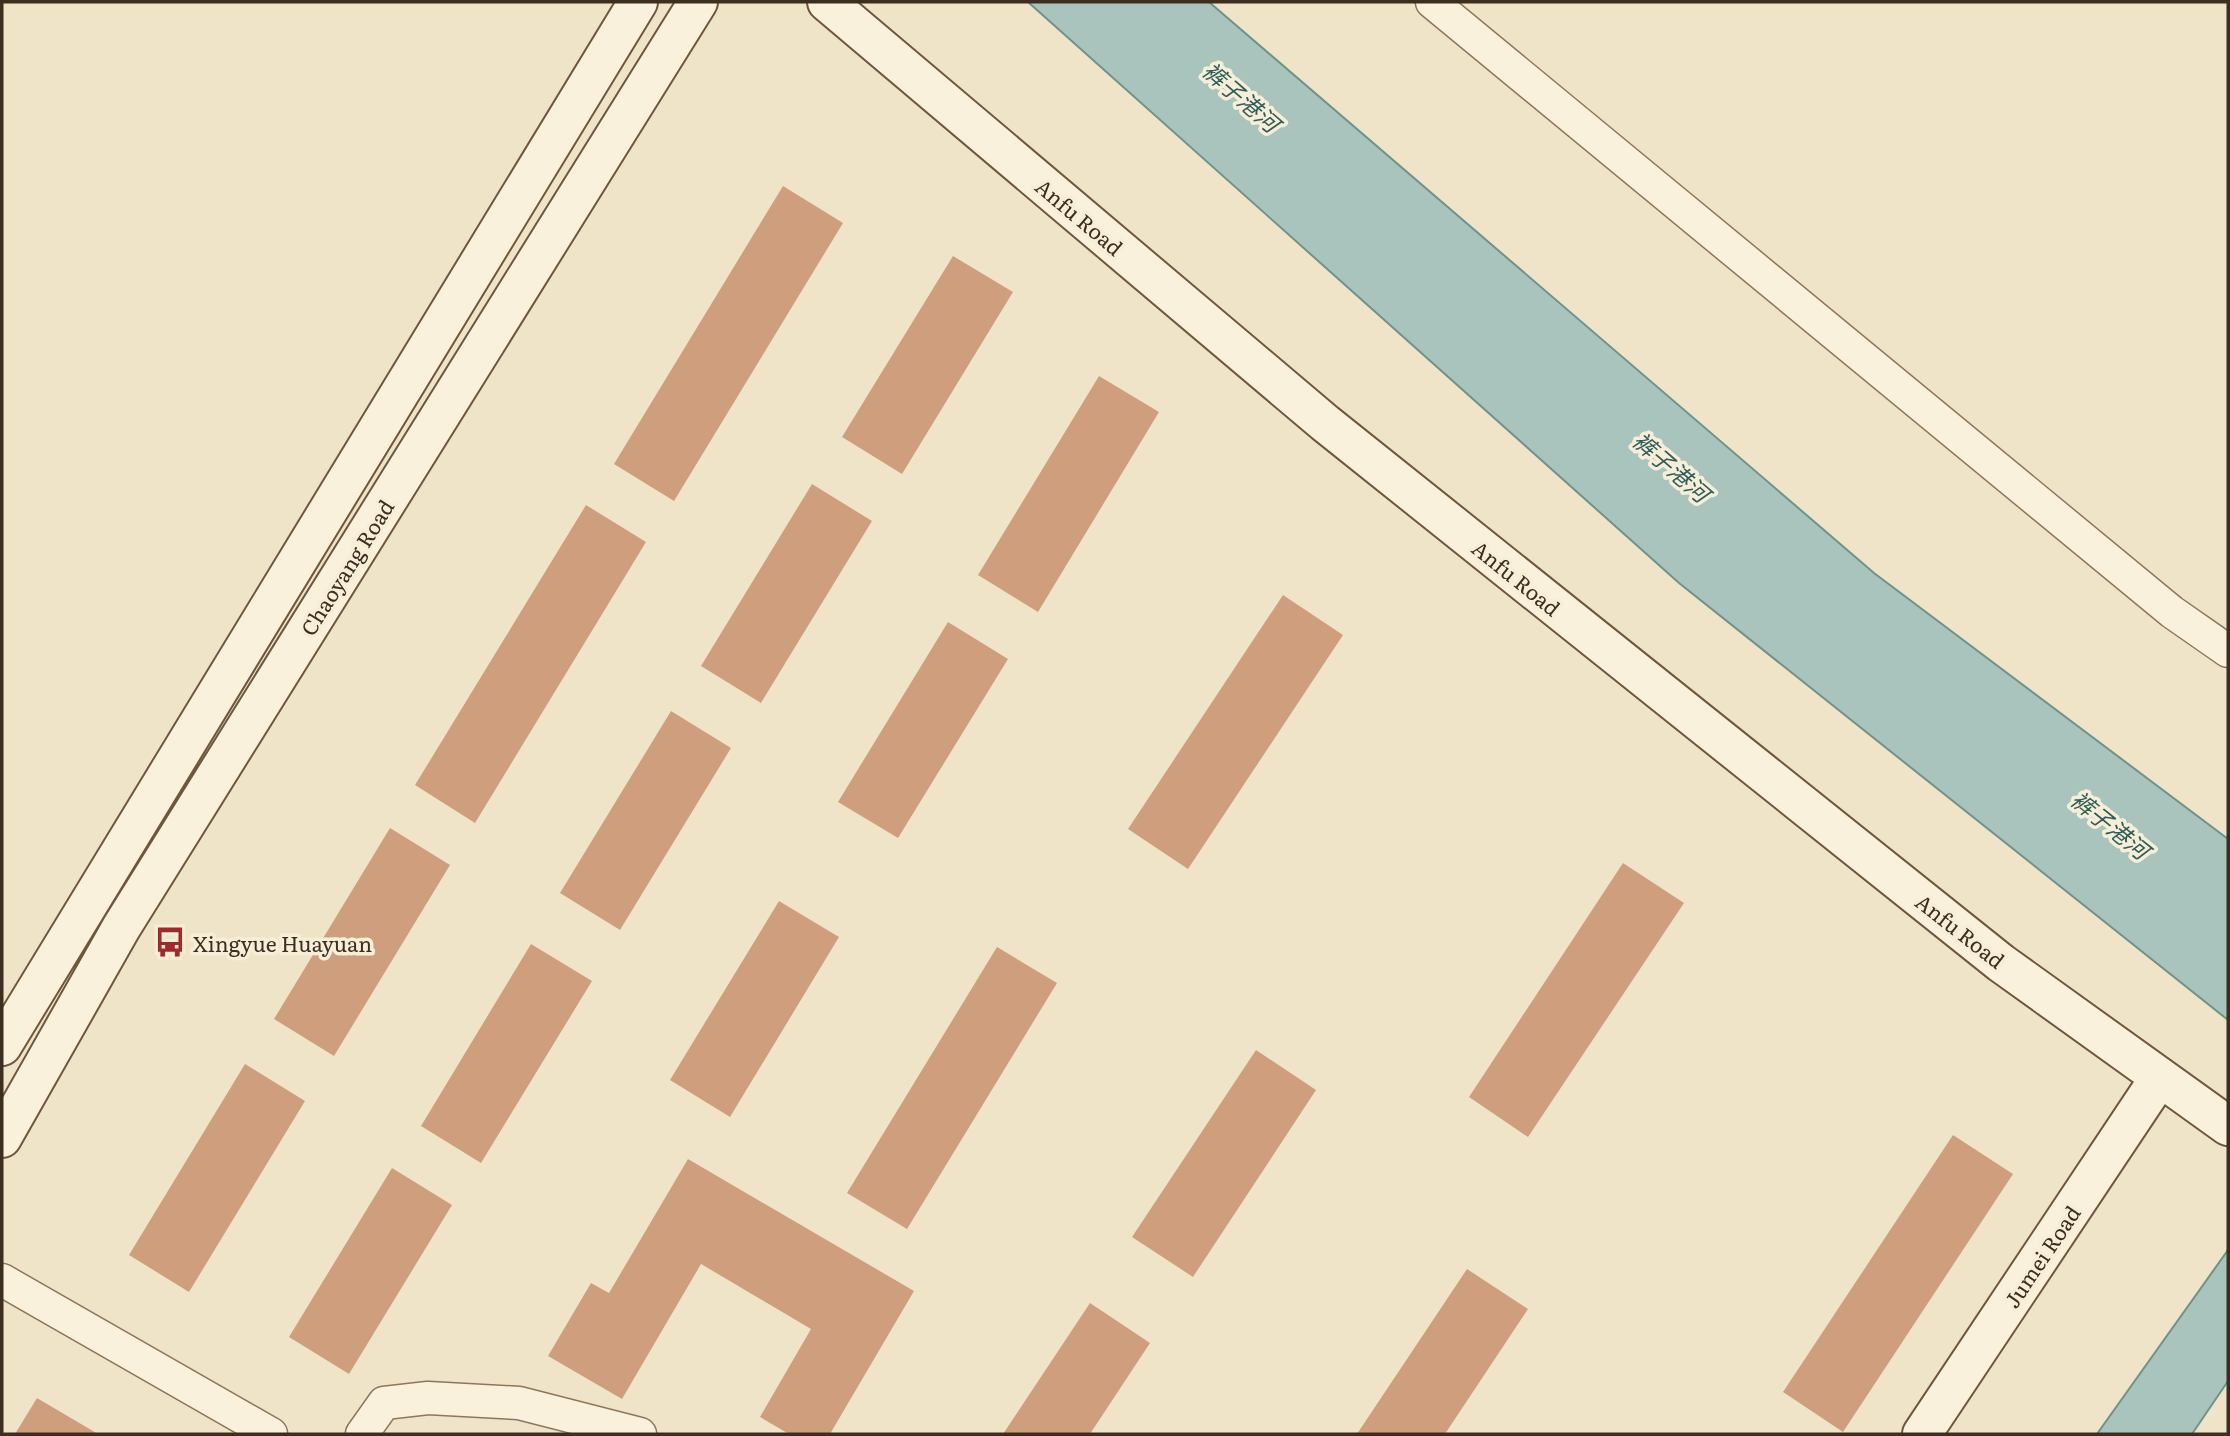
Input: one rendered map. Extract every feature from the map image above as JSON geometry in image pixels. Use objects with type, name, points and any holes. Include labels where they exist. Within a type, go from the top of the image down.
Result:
[{"type":"main road","name":"Chaoyang Road","points":[[2,1046],[638,2]]},
{"type":"main road","name":"Chaoyang Road","points":[[2,1138],[121,928],[698,2]]},
{"type":"main road","name":"Anfu Road","points":[[827,2],[1325,423],[2001,963],[2228,1126]]},
{"type":"main road","name":"Jumei Road","points":[[1922,1434],[2160,1077]]},
{"type":"street","points":[[1432,2],[2161,603],[2228,651]]},
{"type":"street","points":[[2,1280],[271,1434]]},
{"type":"street","points":[[362,1434],[384,1403],[428,1398],[519,1403],[640,1434]]},
{"type":"water","name":"裤子港河","points":[[1028,2],[1209,2],[1874,573],[2228,839],[2228,1020],[1679,583]]},
{"type":"water","points":[[2228,1250],[2228,1381],[2192,1434],[2097,1434]]},
{"type":"building","points":[[783,186],[843,223],[674,501],[614,464]]},
{"type":"building","points":[[953,256],[1013,292],[902,474],[842,437]]},
{"type":"building","points":[[1099,376],[1159,412],[1038,612],[978,575]]},
{"type":"building","points":[[812,484],[872,521],[761,703],[701,666]]},
{"type":"building","points":[[586,505],[646,542],[475,823],[415,785]]},
{"type":"building","points":[[1283,595],[1343,635],[1188,869],[1128,829]]},
{"type":"building","points":[[948,622],[1008,659],[898,838],[838,802]]},
{"type":"building","points":[[671,711],[731,748],[620,930],[560,893]]},
{"type":"building","points":[[390,828],[450,865],[334,1056],[274,1019]]},
{"type":"building","points":[[1623,863],[1684,903],[1528,1137],[1469,1097]]},
{"type":"building","points":[[779,901],[839,937],[730,1117],[670,1080]]},
{"type":"building","points":[[531,944],[592,981],[481,1163],[421,1126]]},
{"type":"building","points":[[997,947],[1057,983],[907,1229],[847,1193]]},
{"type":"building","points":[[1256,1050],[1316,1090],[1193,1277],[1132,1237]]},
{"type":"building","points":[[245,1064],[305,1101],[189,1292],[129,1255]]},
{"type":"building","points":[[1953,1135],[2013,1174],[1843,1432],[1783,1392]]},
{"type":"building","points":[[688,1159],[914,1291],[830,1434],[789,1434],[760,1417],[811,1329],[701,1264],[622,1399],[548,1356],[591,1283],[609,1293]]},
{"type":"building","points":[[392,1168],[452,1205],[349,1374],[289,1337]]},
{"type":"building","points":[[1467,1269],[1528,1309],[1445,1434],[1357,1434]]},
{"type":"building","points":[[1090,1303],[1150,1343],[1090,1434],[1003,1434]]},
{"type":"building","points":[[37,1398],[98,1434],[15,1434]]},
{"type":"place","name":"Xingyue Huayuan","points":[[170,942]]}]
